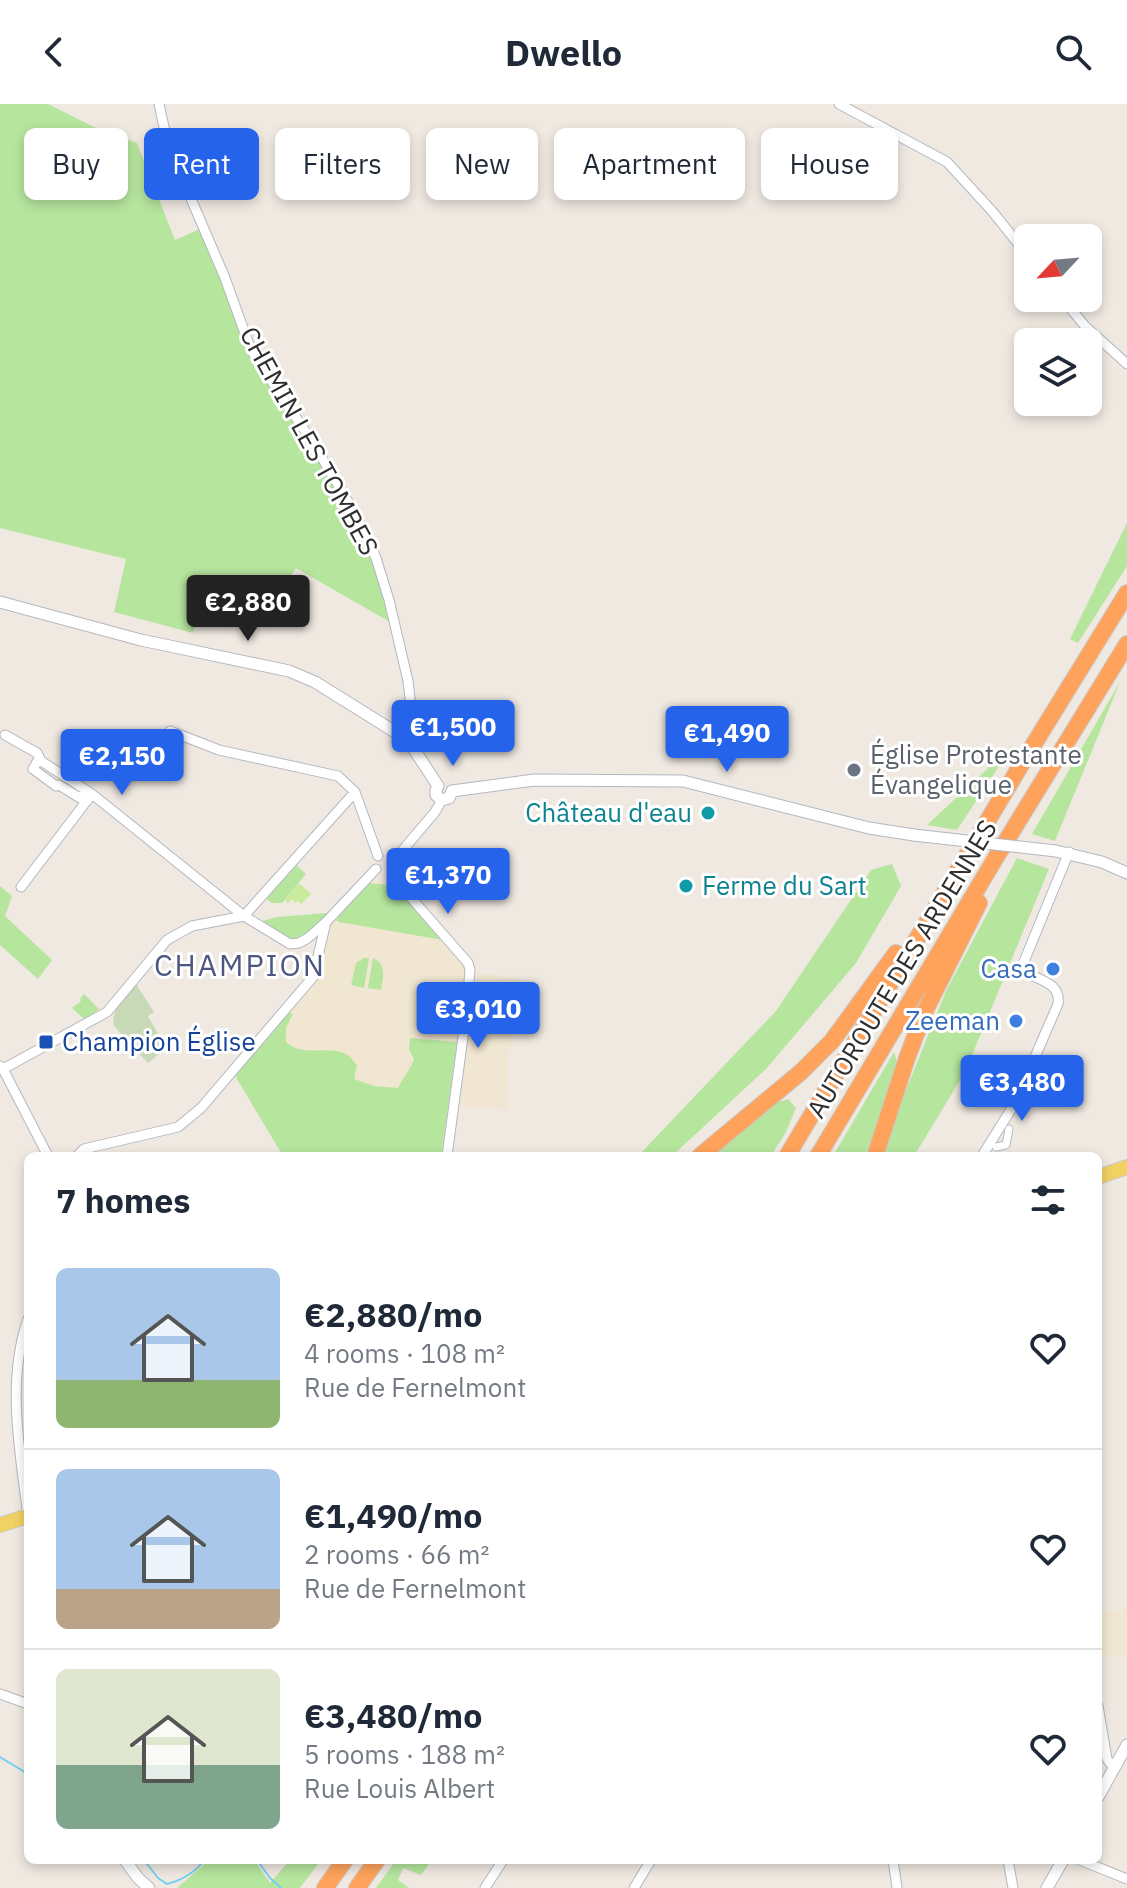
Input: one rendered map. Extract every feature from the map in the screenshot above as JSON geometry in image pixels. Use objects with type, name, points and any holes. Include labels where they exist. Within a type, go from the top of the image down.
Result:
[{"type":"highway","name":"AUTOROUTE DES ARDENNES","points":[[789,1152],[1127,593]]},
{"type":"highway","name":"AUTOROUTE DES ARDENNES","points":[[820,1152],[1127,644]]},
{"type":"highway","points":[[876,1152],[924,1013],[975,914],[995,859]]},
{"type":"highway","points":[[705,1152],[801,1072],[832,1041],[896,953],[919,934]]},
{"type":"highway","points":[[325,1888],[342,1864]]},
{"type":"highway","points":[[357,1888],[374,1864]]},
{"type":"main road","points":[[1102,1176],[1126,1171]]},
{"type":"main road","points":[[0,1525],[24,1519]]},
{"type":"street","name":"CHEMIN LES TOMBES","points":[[159,104],[180,173],[225,278],[251,350],[331,473],[356,515],[376,558],[408,681],[413,724],[408,740]]},
{"type":"street","points":[[839,104],[947,162],[1014,238]]},
{"type":"street","points":[[1074,312],[1126,363]]},
{"type":"street","points":[[0,602],[141,640],[289,671],[315,682],[408,740],[438,786]]},
{"type":"street","points":[[170,731],[219,750],[338,776],[355,792],[378,856],[376,869],[382,875],[393,874],[398,866],[396,858]]},
{"type":"street","points":[[5,735],[37,753],[41,761],[90,792],[244,916],[290,944],[308,938],[376,869]]},
{"type":"street","points":[[452,791],[534,780],[683,781],[869,828],[1063,851],[1127,873]]},
{"type":"street","points":[[396,858],[442,800],[449,798],[452,791],[450,786],[438,786]]},
{"type":"street","points":[[438,786],[436,795],[442,800]]},
{"type":"street","points":[[21,887],[90,792]]},
{"type":"street","points":[[46,1152],[2,1068],[107,1012],[167,940],[192,926],[244,916],[355,792]]},
{"type":"street","points":[[984,1152],[1015,1103],[1058,1004],[1057,991],[1052,985],[1026,973],[1023,964],[1063,851]]},
{"type":"street","points":[[378,856],[385,853],[396,858]]},
{"type":"street","points":[[393,874],[468,963],[470,970],[447,1152]]},
{"type":"street","points":[[81,1152],[178,1127],[201,1108],[313,977],[326,922]]},
{"type":"street","points":[[996,1147],[1006,1145],[1009,1129]]},
{"type":"street","points":[[24,1330],[20,1340],[17,1382],[17,1428],[24,1485]]},
{"type":"street","points":[[0,1694],[24,1703]]},
{"type":"street","points":[[1102,1730],[1107,1759],[1114,1768]]},
{"type":"street","points":[[1102,1790],[1127,1745]]},
{"type":"street","points":[[128,1864],[149,1888]]},
{"type":"street","points":[[485,1888],[500,1864]]},
{"type":"street","points":[[634,1888],[649,1864]]},
{"type":"street","points":[[894,1864],[897,1888]]},
{"type":"street","points":[[1009,1864],[1013,1888]]},
{"type":"street","points":[[1047,1888],[1061,1864]]},
{"type":"street","points":[[1090,1864],[1127,1879]]},
{"type":"shaded area","points":[[367,880],[398,884],[467,969],[443,1152],[311,1152],[250,1055],[313,980],[328,927]]},
{"type":"shaded area","points":[[478,973],[524,980],[508,1057],[509,1110],[460,1106]]},
{"type":"shaded area","points":[[1127,1608],[1127,1657],[1102,1656],[1102,1612]]},
{"type":"green space","points":[[0,104],[48,104],[97,128],[24,128],[24,200],[128,200],[128,140],[137,143],[144,161],[144,200],[159,200],[175,240],[200,229],[249,355],[312,446],[370,551],[390,622],[296,568],[277,596],[209,579],[193,633],[114,612],[126,559],[0,528]]},
{"type":"green space","points":[[1127,523],[1127,566],[1078,643],[1070,639]]},
{"type":"green space","points":[[1120,682],[1055,841],[1032,834]]},
{"type":"green space","points":[[1013,745],[957,830],[927,825]]},
{"type":"green space","points":[[1017,858],[1049,869],[965,1072],[916,1152],[884,1152],[889,1132],[946,991]]},
{"type":"green space","points":[[294,863],[306,874],[282,903],[272,903],[265,898]]},
{"type":"green space","points":[[892,864],[901,886],[856,963],[766,1069],[676,1152],[642,1152],[776,1011],[871,870]]},
{"type":"green space","points":[[419,866],[428,885],[408,883],[402,878],[402,867]]},
{"type":"green space","points":[[299,883],[311,894],[301,904],[292,899],[288,903],[285,900]]},
{"type":"green space","points":[[368,883],[396,886],[443,940],[336,920]]},
{"type":"green space","points":[[0,886],[12,896],[5,916],[52,960],[38,979],[0,945]]},
{"type":"green space","points":[[327,913],[328,918],[308,935],[289,942],[259,922],[277,917]]},
{"type":"green space","points":[[369,958],[364,988],[351,985],[356,963]]},
{"type":"green space","points":[[373,958],[382,968],[381,990],[368,988]]},
{"type":"green space","points":[[136,984],[154,1012],[148,1016],[166,1048],[148,1063],[114,1026],[113,1020],[117,1008]]},
{"type":"green space","points":[[84,994],[99,1009],[84,1019],[72,1008]]},
{"type":"green space","points":[[293,1013],[286,1028],[286,1042],[302,1050],[342,1052],[357,1066],[354,1079],[374,1086],[398,1088],[414,1059],[409,1050],[410,1038],[457,1042],[442,1152],[281,1152],[234,1074],[286,1014]]},
{"type":"green space","points":[[894,1052],[898,1065],[866,1152],[835,1152]]},
{"type":"green space","points":[[788,1099],[796,1108],[774,1152],[718,1152],[773,1104]]},
{"type":"green space","points":[[205,1864],[257,1864],[270,1883],[287,1864],[318,1864],[300,1888],[177,1888]]},
{"type":"green space","points":[[393,1864],[429,1864],[421,1875],[403,1868],[398,1880],[409,1888],[376,1888]]},
{"type":"waterway","points":[[0,1757],[24,1772]]},
{"type":"waterway","points":[[147,1864],[167,1884],[188,1875],[201,1864]]},
{"type":"waterway","points":[[260,1864],[281,1888]]},
{"type":"place","name":"Église Protestante Évangelique","points":[[854,770]]},
{"type":"place","name":"Château d'eau","points":[[708,813]]},
{"type":"place","name":"Ferme du Sart","points":[[686,886]]},
{"type":"place","name":"Casa","points":[[1053,969]]},
{"type":"place","name":"Zeeman","points":[[1016,1021]]},
{"type":"place","name":"Champion Église","points":[[46,1042]]},
{"type":"district","name":"CHAMPION","points":[[240,966]]}]
